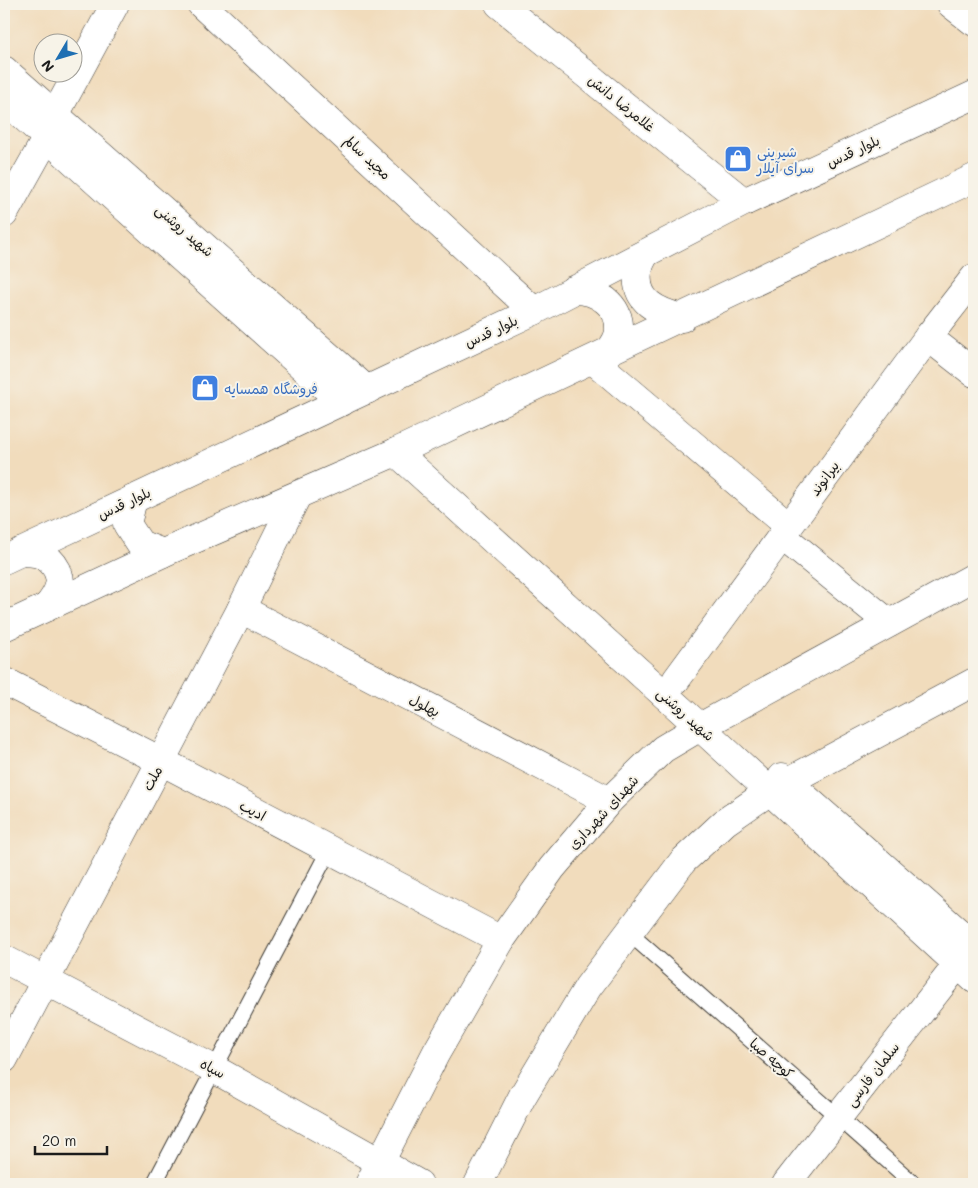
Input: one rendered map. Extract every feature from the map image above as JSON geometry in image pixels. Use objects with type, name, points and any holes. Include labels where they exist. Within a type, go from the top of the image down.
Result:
[{"type":"street","points":[[4,214],[115,4]]},
{"type":"street","name":"مجید سالم","points":[[201,4],[534,311]]},
{"type":"street","name":"غلامرضا دانش","points":[[500,4],[744,202]]},
{"type":"street","points":[[951,4],[974,22]]},
{"type":"street","name":"شهید روشنی","points":[[4,70],[51,126],[342,402]]},
{"type":"street","name":"بلوار قدس","points":[[12,556],[534,311],[744,202],[974,95]]},
{"type":"street","name":"شهید روشنی","points":[[4,99],[51,126],[367,390]]},
{"type":"street","points":[[4,627],[163,553],[405,448],[974,178]]},
{"type":"street","points":[[644,254],[638,271],[638,283],[642,296],[659,311],[682,318]]},
{"type":"street","name":"بیرانوند","points":[[676,680],[928,337],[974,278]]},
{"type":"street","points":[[574,290],[585,290],[598,294],[617,315],[620,330],[617,340],[601,356]]},
{"type":"street","points":[[928,337],[974,373]]},
{"type":"street","points":[[601,356],[786,531],[889,623]]},
{"type":"street","name":"شهید روشنی","points":[[405,448],[676,680],[709,723]]},
{"type":"street","name":"شهید روشنی","points":[[405,448],[709,723],[969,963]]},
{"type":"street","name":"ملت","points":[[4,1058],[241,609],[297,496]]},
{"type":"street","points":[[133,499],[127,524],[140,544],[163,553]]},
{"type":"street","points":[[12,556],[32,552],[42,554],[53,562],[60,577],[60,585],[47,607]]},
{"type":"street","name":"شهدای شهرداری","points":[[375,1173],[436,1053],[501,940],[552,868],[609,801],[664,749],[974,577]]},
{"type":"street","name":"بهلول","points":[[241,609],[609,801]]},
{"type":"street","name":"ادیب","points":[[4,681],[161,761],[501,940]]},
{"type":"street","points":[[478,1184],[522,1097],[588,987],[683,861],[725,822],[779,787],[974,683]]},
{"type":"street","name":"سپاه","points":[[4,959],[214,1068],[375,1173],[419,1184]]},
{"type":"street","name":"سلمان فارسی","points":[[786,1184],[838,1116],[969,963]]},
{"type":"lane","points":[[154,1184],[329,850]]},
{"type":"lane","name":"کوچه صبا","points":[[629,933],[914,1184]]},
{"type":"place","name":"شیرینی سرای آیلار","points":[[738,159]]},
{"type":"place","name":"فروشگاه همسایه","points":[[205,388]]}]
